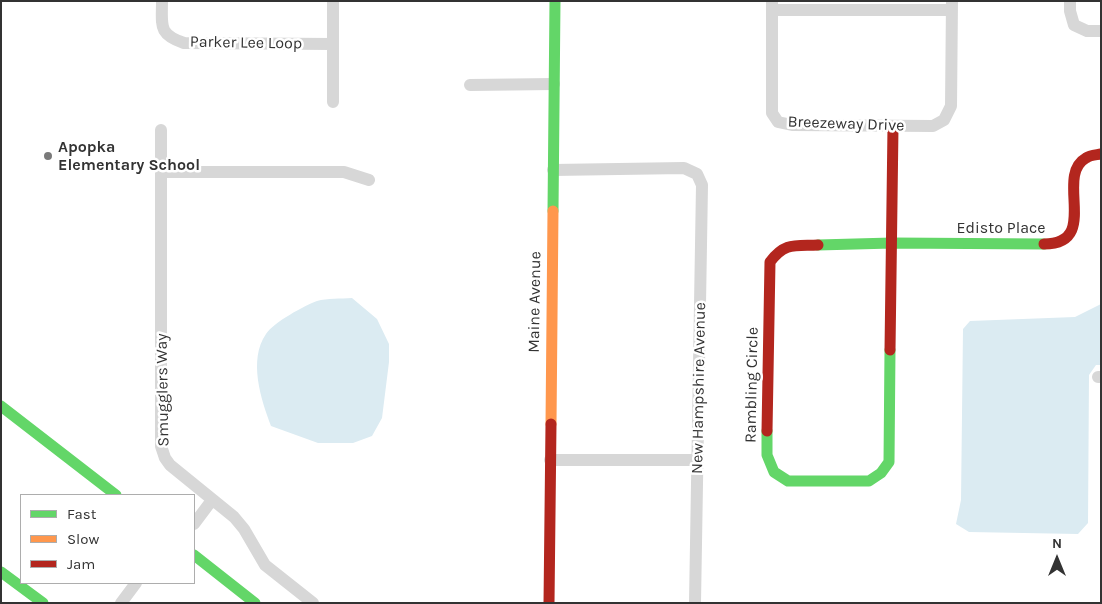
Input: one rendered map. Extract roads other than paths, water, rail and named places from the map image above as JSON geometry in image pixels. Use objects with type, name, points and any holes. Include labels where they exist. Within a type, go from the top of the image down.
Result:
[{"type":"street","name":"Parker Lee Loop","points":[[162,1],[162,27],[170,38],[184,43],[333,44]]},
{"type":"street","points":[[332,102],[333,1]]},
{"type":"street","name":"Maine Avenue","points":[[549,603],[555,1]]},
{"type":"street","points":[[1070,1],[1070,11],[1074,25],[1087,31],[1101,31]]},
{"type":"street","points":[[772,6],[952,6]]},
{"type":"street","name":"Breezeway Drive","points":[[772,6],[772,113],[778,122],[792,125],[893,126],[933,126],[944,120],[951,106],[952,6]]},
{"type":"street","points":[[470,86],[554,84]]},
{"type":"street","name":"Rambling Circle","points":[[892,243],[789,246],[778,251],[770,262],[768,455],[774,472],[788,481],[868,481],[881,473],[889,462],[892,243],[893,126]]},
{"type":"street","name":"Smugglers Way","points":[[161,130],[161,446],[165,458],[170,465],[197,492],[212,500],[234,517],[265,565],[313,603]]},
{"type":"street","name":"Edisto Place","points":[[892,243],[1053,244],[1068,237],[1074,224],[1074,174],[1077,167],[1081,160],[1095,154],[1101,154]]},
{"type":"street","name":"New Hampshire Avenue","points":[[553,170],[684,168],[697,174],[702,185],[695,603]]},
{"type":"street","points":[[161,172],[344,172],[370,180]]},
{"type":"street","points":[[1,406],[115,494]]},
{"type":"street","points":[[550,460],[698,460]]},
{"type":"street","points":[[195,519],[212,500]]},
{"type":"street","points":[[195,556],[255,603]]},
{"type":"street","points":[[1,572],[43,603]]},
{"type":"street","points":[[121,603],[135,584]]},
{"type":"place","name":"Apopka Elementary School","points":[[48,156]]}]
